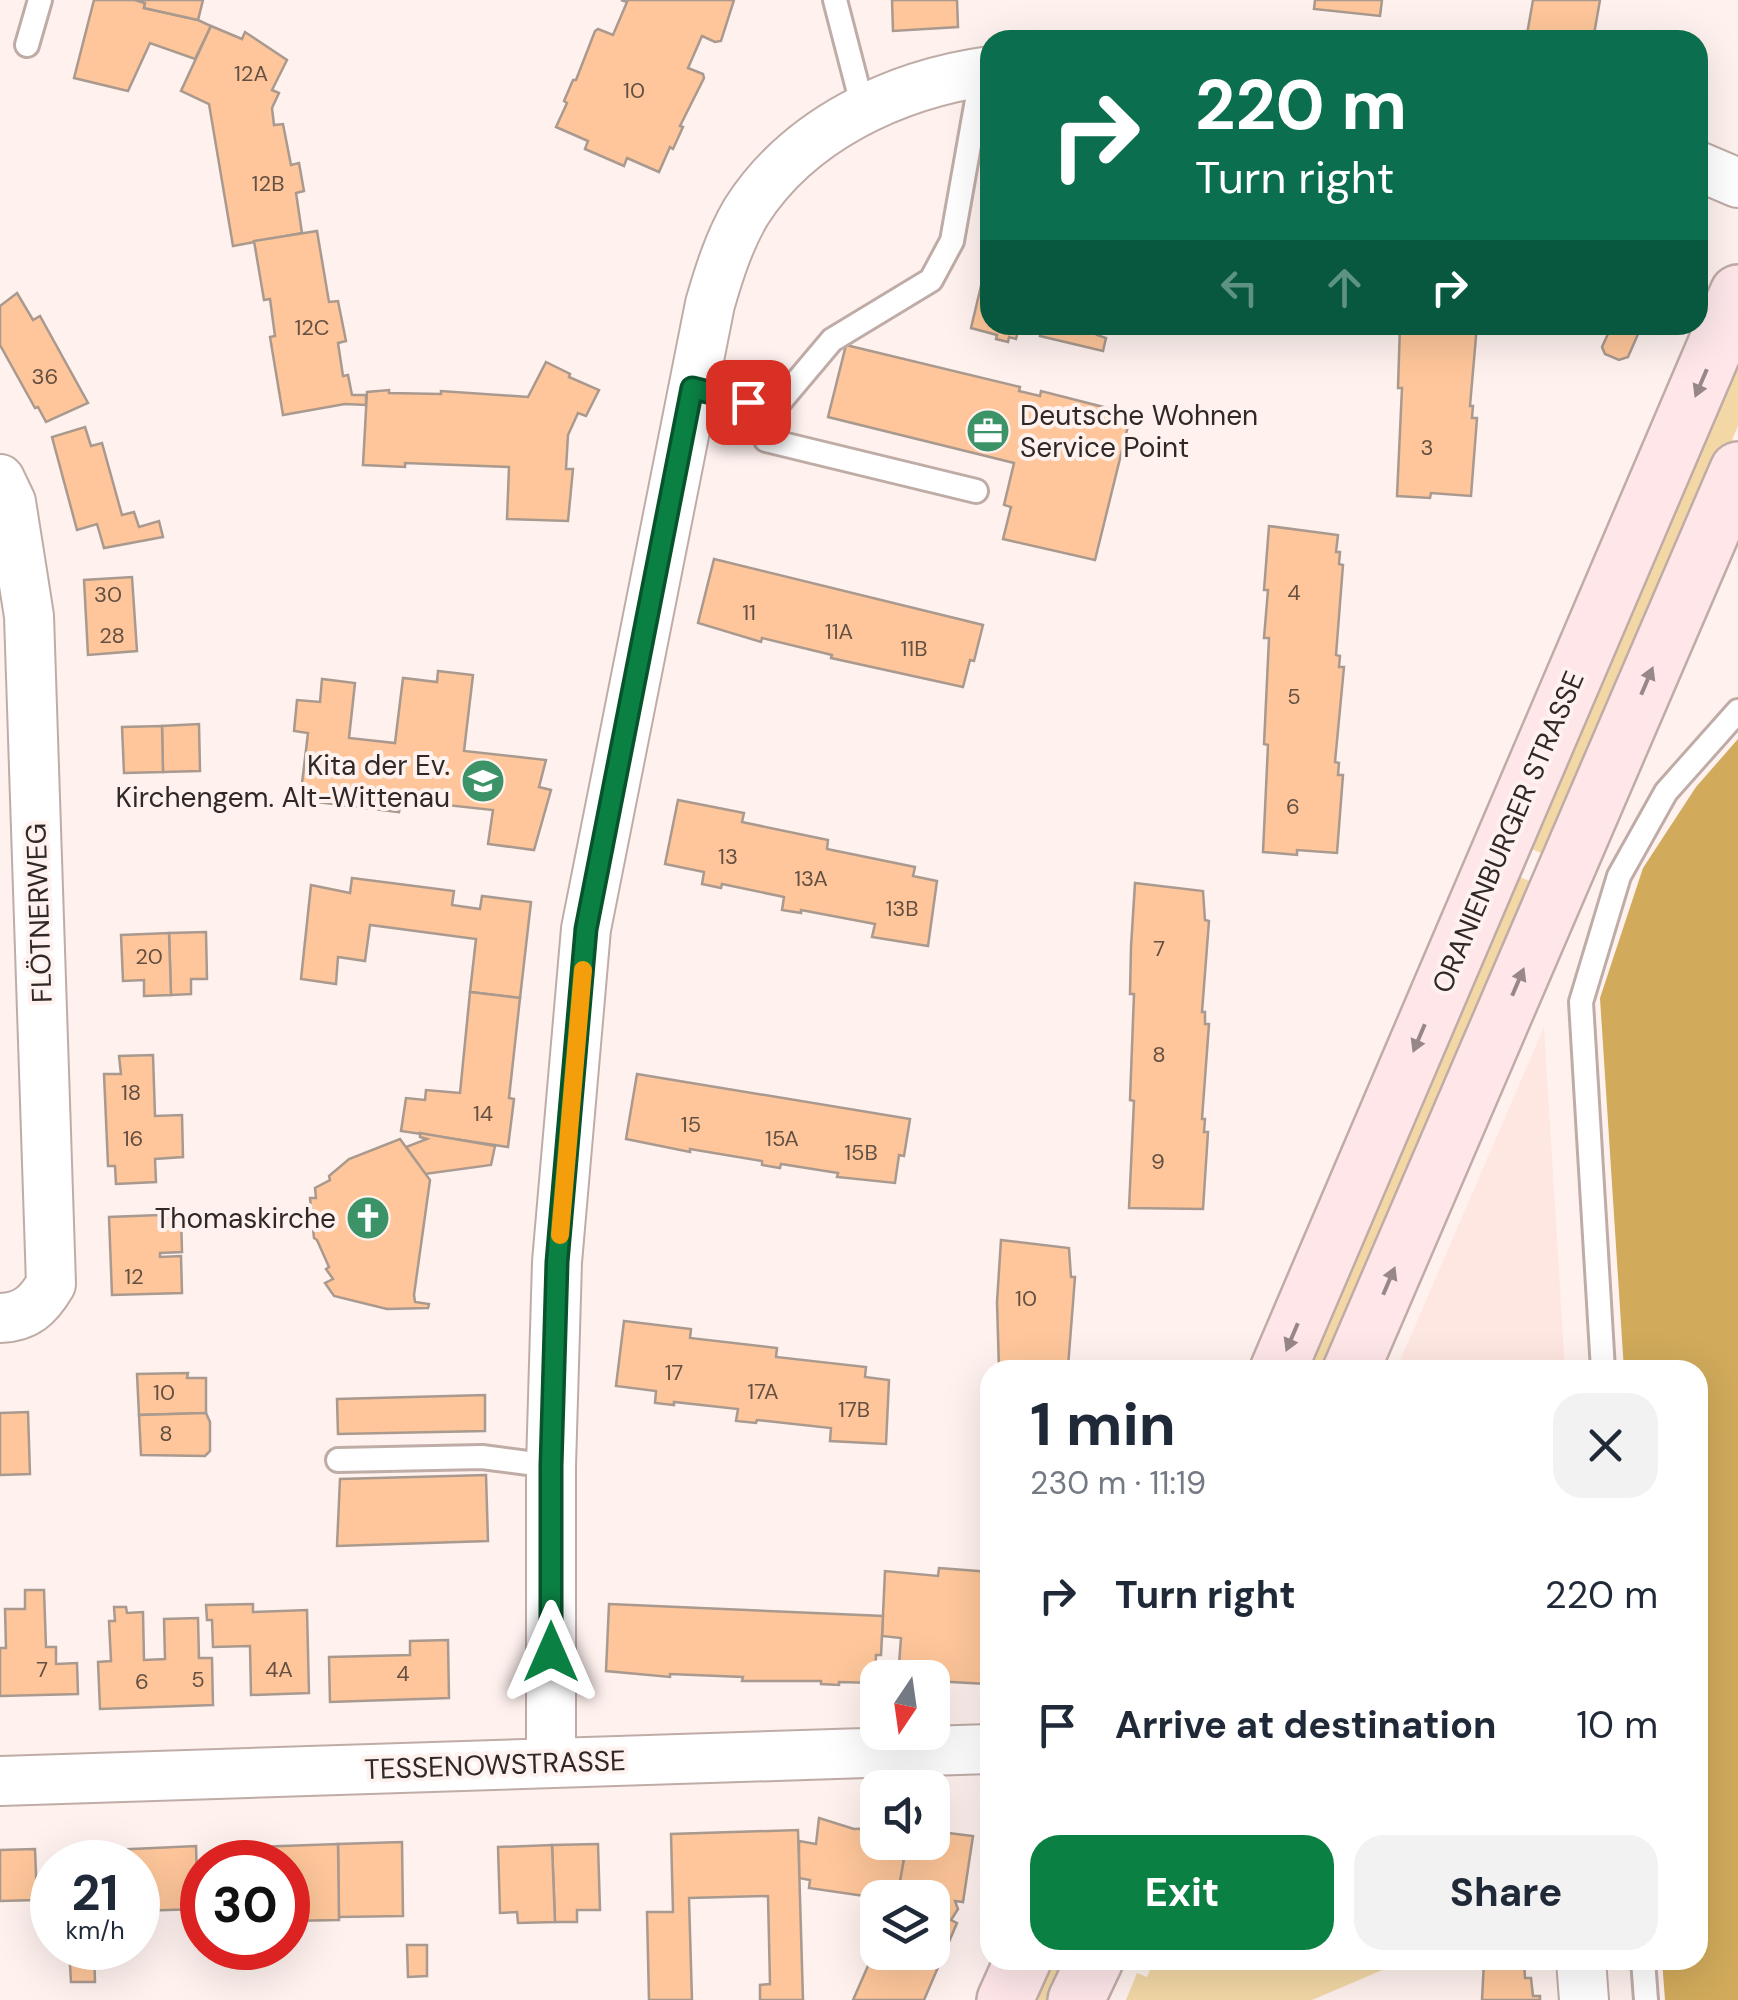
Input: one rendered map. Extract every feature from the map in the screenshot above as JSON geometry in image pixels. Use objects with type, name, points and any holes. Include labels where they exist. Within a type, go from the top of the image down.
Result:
[{"type":"main road","name":"ORANIENBURGER STRASSE","points":[[1282,1360],[1738,293]]},
{"type":"main road","points":[[1355,1360],[1738,470]]},
{"type":"main road","points":[[1006,2000],[1019,1970]]},
{"type":"main road","points":[[1076,2000],[1090,1970]]},
{"type":"street","points":[[552,1764],[551,1466],[557,1262],[586,929],[710,304],[724,256],[747,211],[782,168],[816,137],[864,108],[920,86],[980,72]]},
{"type":"street","points":[[1708,170],[1738,183]]},
{"type":"street","name":"FLÖTNERWEG","points":[[0,478],[10,502],[29,616],[51,1284],[38,1307],[11,1318],[0,1318]]},
{"type":"street","name":"TESSENOWSTRASSE","points":[[0,1781],[980,1749]]},
{"type":"street","points":[[1582,1970],[1584,2000]]},
{"type":"lane","points":[[27,45],[40,0]]},
{"type":"lane","points":[[836,0],[864,108]]},
{"type":"lane","points":[[976,492],[766,440],[773,410],[832,340],[932,280],[952,241],[980,101]]},
{"type":"lane","points":[[692,388],[773,410]]},
{"type":"lane","points":[[1602,1360],[1582,1002],[1619,876],[1666,792],[1738,711]]},
{"type":"lane","points":[[338,1460],[482,1458],[551,1466]]},
{"type":"lane","points":[[1644,1970],[1646,2000]]},
{"type":"shaded area","points":[[1738,341],[1738,426],[1553,858],[1522,845]]},
{"type":"shaded area","points":[[1738,739],[1738,2000],[1665,2000],[1663,1970],[1708,1970],[1708,1360],[1623,1360],[1600,998],[1643,868],[1696,787]]},
{"type":"shaded area","points":[[1510,873],[1541,886],[1336,1360],[1300,1360]]},
{"type":"shaded area","points":[[1544,1027],[1564,1360],[1400,1360]]},
{"type":"shaded area","points":[[1036,1970],[1060,1970],[1053,2000],[1023,2000]]},
{"type":"shaded area","points":[[1150,1970],[1382,1970],[1312,2000],[1126,2000],[1137,1973],[1147,1977]]},
{"type":"building","points":[[94,0],[135,0],[145,3],[144,8],[211,26],[195,59],[150,43],[128,91],[74,78]]},
{"type":"building","points":[[135,0],[203,0],[198,20],[144,8],[145,3]]},
{"type":"building","points":[[621,0],[734,0],[721,41],[702,36],[688,68],[704,78],[659,172],[627,158],[624,166],[585,149],[588,141],[556,127],[595,31],[613,35],[627,2]]},
{"type":"building","points":[[892,0],[957,0],[958,27],[893,31]]},
{"type":"building","points":[[1315,0],[1382,0],[1380,16],[1314,9]]},
{"type":"building","points":[[1533,0],[1600,0],[1595,30],[1528,30]]},
{"type":"building","points":[[211,26],[242,39],[245,32],[287,60],[272,90],[279,93],[272,108],[274,125],[283,124],[291,165],[299,163],[304,191],[296,193],[302,233],[233,246],[209,104],[181,91]]},
{"type":"building","points":[[317,231],[329,302],[338,301],[346,341],[338,343],[343,376],[348,375],[352,395],[366,395],[366,405],[345,404],[283,415],[270,337],[275,336],[270,299],[264,300],[254,241]]},
{"type":"building","points":[[980,290],[980,330],[971,328]]},
{"type":"building","points":[[17,293],[33,320],[40,316],[88,403],[46,422],[0,345],[0,306]]},
{"type":"building","points":[[997,335],[1017,335],[1016,339],[1009,337],[1008,342],[996,339]]},
{"type":"building","points":[[1097,335],[1106,338],[1103,351],[1040,336]]},
{"type":"building","points":[[1400,335],[1476,335],[1470,406],[1472,418],[1477,418],[1471,496],[1397,496],[1402,388],[1398,388]]},
{"type":"building","points":[[1607,335],[1638,335],[1628,357],[1619,360],[1605,354],[1602,347]]},
{"type":"building","points":[[846,345],[1020,387],[1019,391],[1040,396],[1041,391],[1131,414],[1095,560],[1003,539],[1011,507],[1004,505],[1014,463],[828,417]]},
{"type":"building","points":[[546,362],[599,390],[586,416],[578,413],[568,435],[566,469],[573,469],[568,521],[507,519],[509,467],[363,465],[367,392],[441,391],[528,397]]},
{"type":"building","points":[[85,427],[91,446],[102,443],[122,515],[134,512],[139,527],[159,521],[163,537],[104,548],[97,524],[77,530],[52,437]]},
{"type":"building","points":[[1269,526],[1338,535],[1336,552],[1340,552],[1339,564],[1343,565],[1336,655],[1340,656],[1339,667],[1344,667],[1335,762],[1339,763],[1338,775],[1343,775],[1337,853],[1263,852],[1269,638],[1264,638],[1268,590],[1264,590]]},
{"type":"building","points":[[714,559],[983,625],[963,687],[831,658],[832,655],[762,638],[761,642],[698,623]]},
{"type":"building","points":[[132,577],[137,651],[88,655],[84,580]]},
{"type":"building","points":[[438,671],[473,675],[464,751],[546,760],[539,787],[551,790],[534,850],[488,844],[493,810],[401,800],[399,812],[300,800],[308,733],[294,731],[297,700],[320,702],[322,679],[355,683],[349,738],[395,743],[403,678],[437,682]]},
{"type":"building","points":[[199,724],[200,771],[163,772],[162,726]]},
{"type":"building","points":[[162,726],[163,772],[124,773],[122,727]]},
{"type":"building","points":[[678,800],[744,813],[742,822],[828,840],[827,849],[915,867],[913,876],[937,881],[928,946],[872,937],[875,924],[782,910],[784,897],[722,884],[721,888],[702,884],[704,872],[665,864]]},
{"type":"building","points":[[352,878],[454,891],[452,905],[480,909],[482,896],[531,902],[520,998],[470,992],[476,939],[370,925],[365,961],[338,957],[336,984],[301,979],[311,885],[350,893]]},
{"type":"building","points":[[1135,883],[1203,891],[1205,920],[1209,921],[1202,1012],[1205,1024],[1209,1024],[1202,1119],[1204,1132],[1208,1132],[1203,1209],[1129,1208],[1134,1101],[1130,1100],[1134,994],[1130,994]]},
{"type":"building","points":[[206,932],[207,979],[191,979],[191,994],[171,995],[169,933]]},
{"type":"building","points":[[169,933],[171,995],[144,996],[144,980],[123,981],[121,935]]},
{"type":"building","points":[[470,992],[520,998],[508,1147],[401,1131],[406,1098],[425,1100],[426,1090],[460,1093]]},
{"type":"building","points":[[153,1055],[155,1116],[182,1115],[183,1157],[155,1159],[156,1182],[116,1184],[115,1166],[108,1166],[104,1074],[121,1074],[119,1056]]},
{"type":"building","points":[[637,1074],[910,1119],[895,1183],[837,1177],[838,1173],[781,1164],[780,1168],[762,1165],[762,1161],[626,1139]]},
{"type":"building","points":[[420,1133],[495,1146],[491,1165],[425,1174],[406,1147],[427,1139],[420,1137]]},
{"type":"building","name":"Thomaskirche","points":[[400,1139],[430,1180],[414,1295],[415,1302],[429,1304],[428,1308],[387,1309],[334,1296],[325,1283],[333,1279],[326,1269],[329,1267],[314,1238],[310,1198],[316,1198],[315,1188],[330,1180],[329,1176],[349,1159]]},
{"type":"building","points":[[159,1215],[159,1219],[181,1218],[182,1252],[160,1253],[160,1257],[181,1256],[182,1293],[112,1295],[109,1217]]},
{"type":"building","points":[[1001,1240],[1069,1248],[1071,1277],[1075,1277],[1069,1360],[999,1360]]},
{"type":"building","points":[[624,1321],[691,1329],[690,1338],[777,1348],[776,1357],[866,1367],[865,1377],[889,1380],[886,1444],[830,1441],[831,1428],[736,1421],[738,1409],[655,1403],[656,1391],[616,1386]]},
{"type":"building","points":[[188,1373],[187,1378],[206,1378],[206,1413],[139,1415],[137,1374]]},
{"type":"building","points":[[485,1395],[485,1431],[338,1434],[337,1399]]},
{"type":"building","points":[[28,1412],[30,1474],[0,1475],[0,1413]]},
{"type":"building","points":[[206,1413],[210,1422],[210,1451],[205,1456],[141,1455],[139,1415]]},
{"type":"building","points":[[486,1475],[488,1541],[337,1546],[340,1479]]},
{"type":"building","points":[[939,1568],[980,1571],[980,1684],[950,1682],[950,1660],[899,1660],[901,1638],[882,1636],[885,1571],[938,1576]]},
{"type":"building","points":[[25,1590],[44,1590],[46,1647],[56,1647],[56,1664],[77,1663],[78,1694],[0,1696],[0,1648],[6,1648],[5,1609],[25,1609]]},
{"type":"building","points":[[253,1604],[253,1612],[307,1610],[309,1693],[251,1695],[250,1646],[213,1647],[212,1620],[207,1620],[206,1605]]},
{"type":"building","points":[[609,1604],[883,1616],[881,1655],[876,1655],[876,1660],[860,1660],[860,1683],[742,1681],[743,1677],[670,1677],[606,1671]]},
{"type":"building","points":[[114,1607],[126,1607],[127,1613],[143,1612],[144,1660],[165,1659],[164,1619],[198,1618],[199,1658],[212,1658],[213,1705],[100,1709],[98,1662],[111,1661],[109,1621],[115,1621]]},
{"type":"building","points":[[448,1640],[449,1698],[330,1702],[329,1657],[410,1655],[410,1641]]},
{"type":"building","points":[[819,1818],[860,1829],[860,1860],[904,1860],[901,1880],[860,1880],[860,1895],[809,1888],[810,1880],[799,1878],[799,1841],[816,1844]]},
{"type":"building","points":[[798,1830],[803,2000],[760,2000],[760,1985],[770,1984],[768,1896],[689,1898],[692,2000],[649,2000],[647,1912],[673,1912],[671,1834]]},
{"type":"building","points":[[950,1833],[973,1836],[963,1902],[955,1901],[958,1909],[951,1920],[957,1923],[950,1939],[950,1880],[900,1880],[904,1860],[950,1860]]},
{"type":"building","points":[[402,1842],[403,1916],[339,1917],[338,1844]]},
{"type":"building","points":[[338,1844],[339,1920],[310,1921],[310,1845]]},
{"type":"building","points":[[598,1844],[600,1910],[577,1910],[577,1922],[555,1922],[552,1845]]},
{"type":"building","points":[[552,1845],[555,1922],[518,1923],[517,1912],[500,1913],[498,1847]]},
{"type":"building","points":[[180,1847],[180,1910],[160,1910],[160,1848]]},
{"type":"building","points":[[30,1849],[30,1900],[0,1901],[0,1850]]},
{"type":"building","points":[[407,1945],[427,1945],[427,1976],[408,1977]]},
{"type":"building","points":[[70,1970],[95,1970],[95,1982],[71,1982]]},
{"type":"building","points":[[866,1970],[937,1970],[924,2000],[853,2000]]},
{"type":"building","points":[[1484,1970],[1525,1970],[1525,1978],[1531,1978],[1533,1996],[1540,1996],[1540,2000],[1482,2000]]},
{"type":"slow traffic","points":[[560,1235],[583,970]]},
{"type":"place","name":"Deutsche Wohnen Service Point","points":[[988,431]]},
{"type":"place","name":"Kita der Ev. Kirchengem. Alt-Wittenau","points":[[483,781]]},
{"type":"place","name":"Thomaskirche","points":[[368,1218]]},
{"type":"route","points":[[551,1652],[557,1262],[586,929],[692,388],[748,402]]}]
